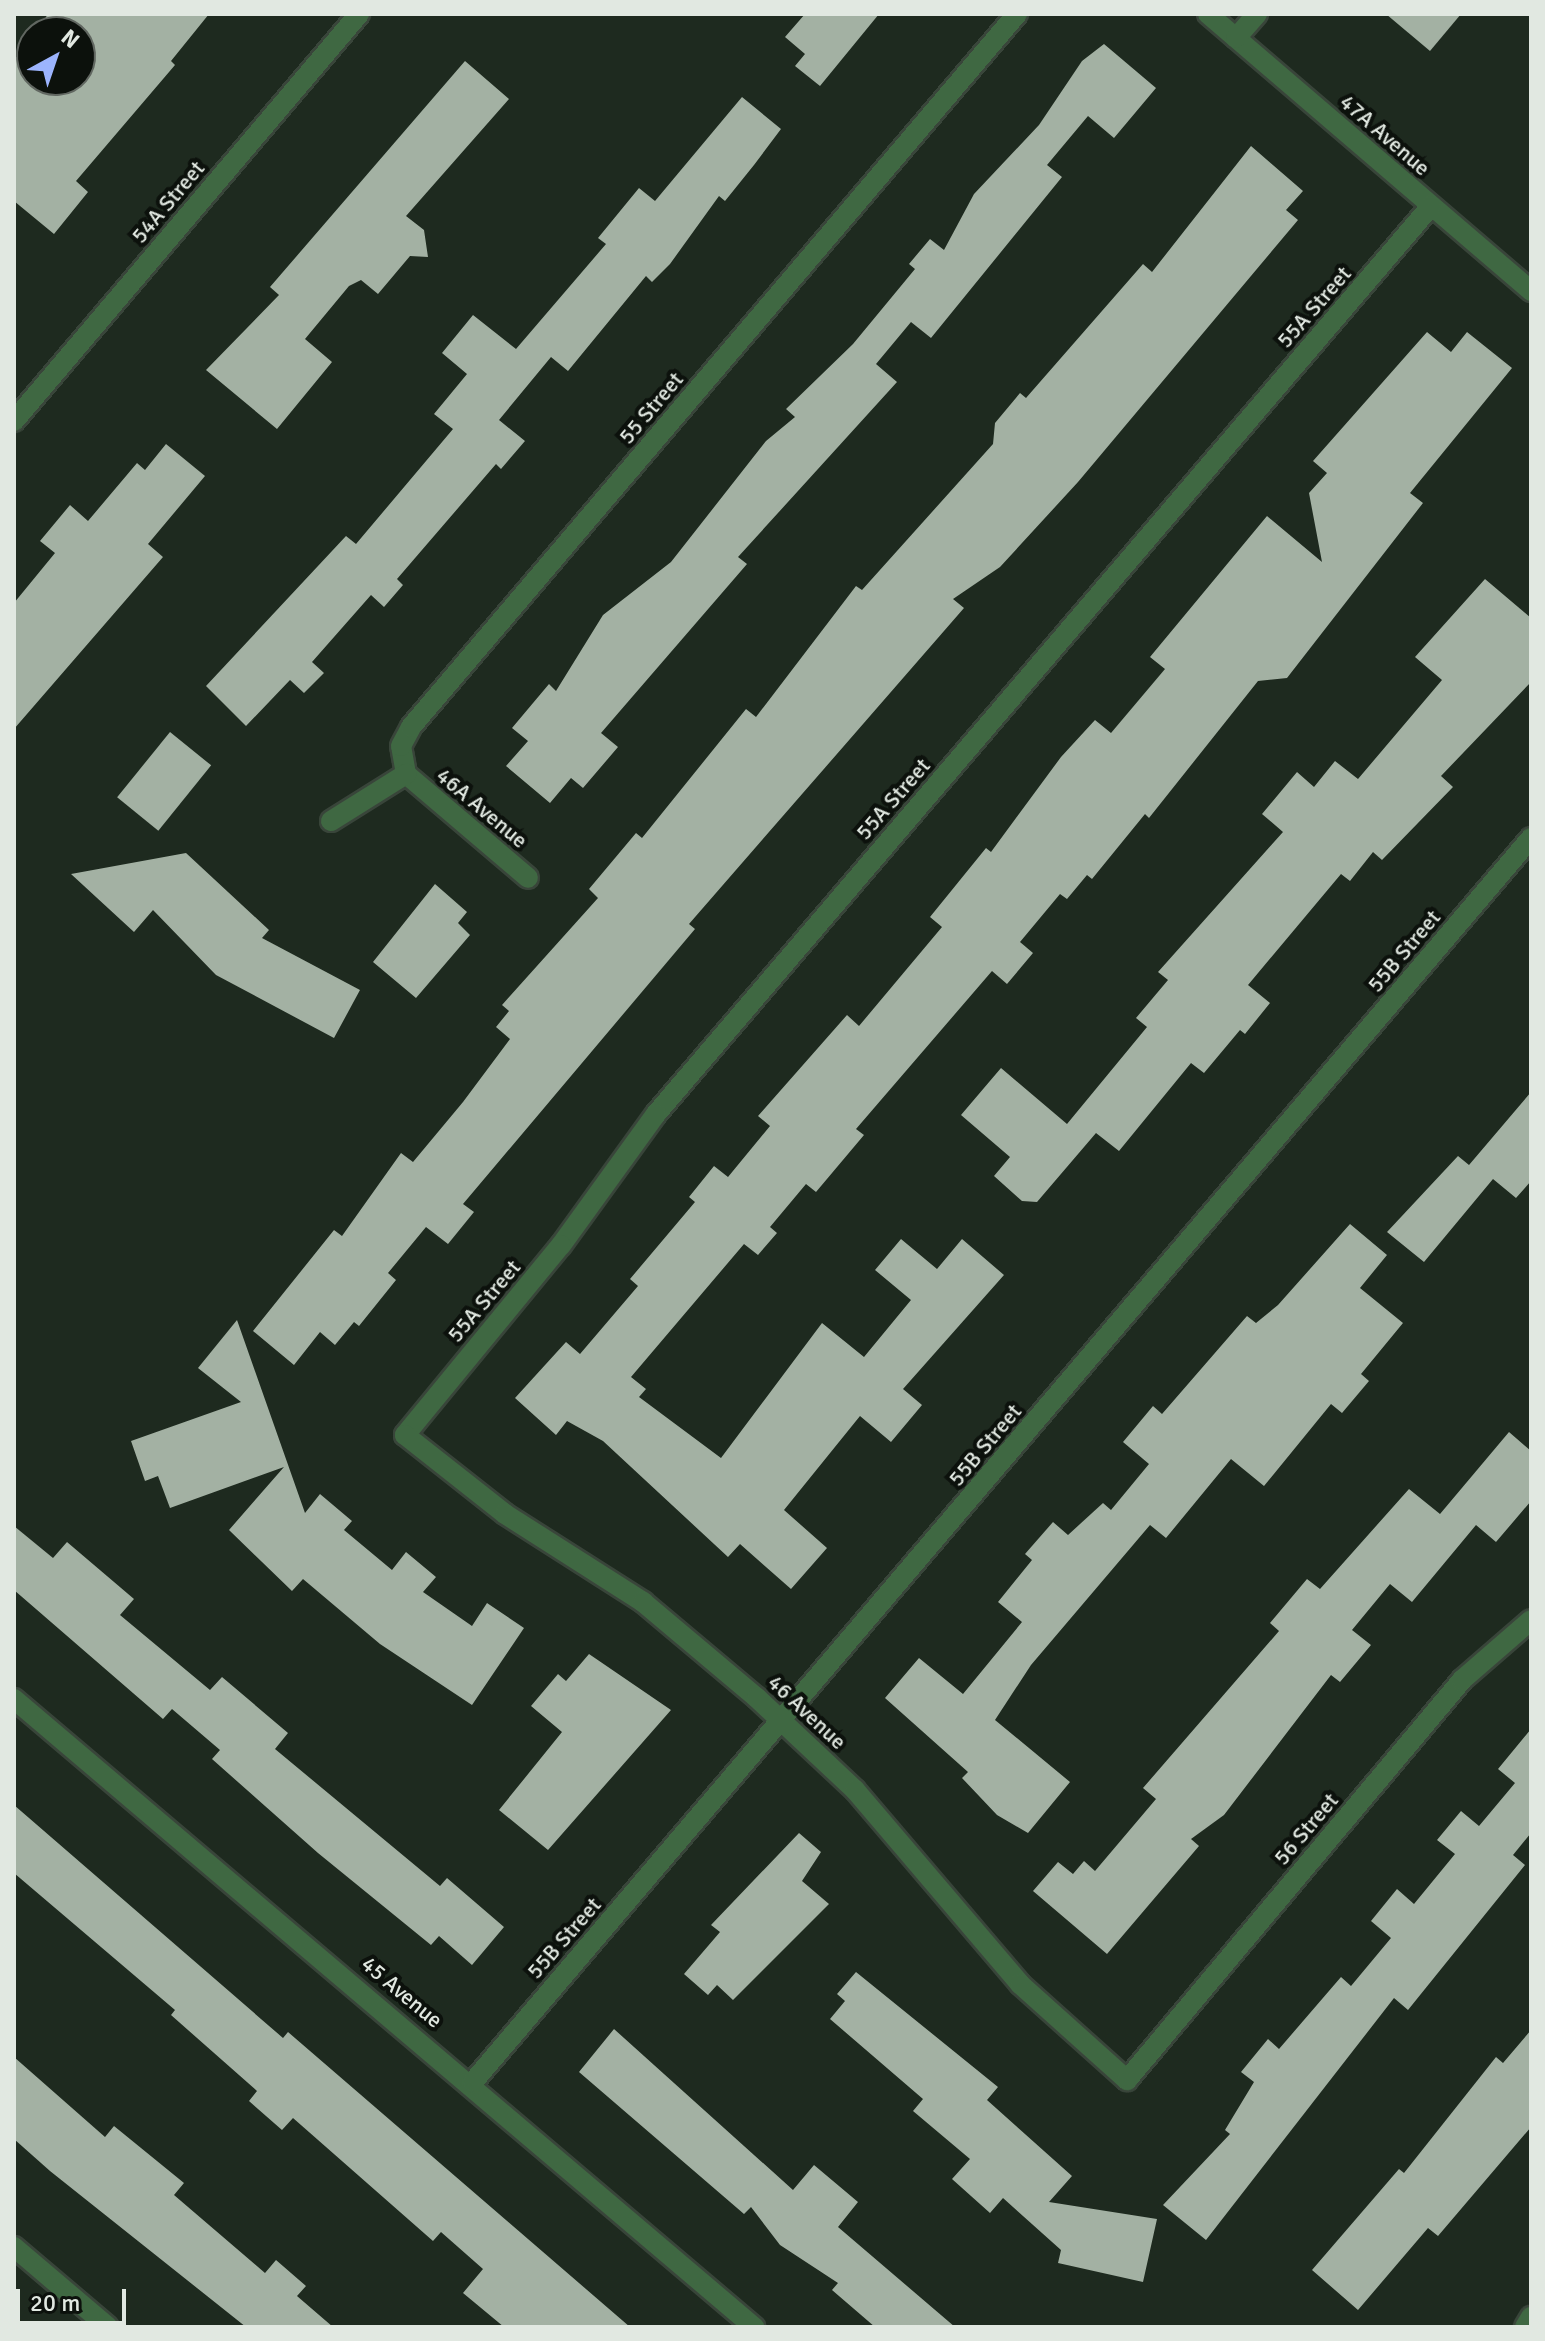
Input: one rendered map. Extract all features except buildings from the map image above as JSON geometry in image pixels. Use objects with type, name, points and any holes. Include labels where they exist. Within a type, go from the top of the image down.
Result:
[{"type":"street","name":"54A Street","points":[[14,421],[359,14]]},
{"type":"street","name":"55 Street","points":[[406,774],[401,746],[411,727],[1017,14]]},
{"type":"street","name":"47A Avenue","points":[[1208,14],[1531,291]]},
{"type":"street","points":[[1236,38],[1257,14]]},
{"type":"street","name":"55A Street","points":[[405,1435],[561,1245],[656,1114],[1431,206]]},
{"type":"street","points":[[331,821],[406,774]]},
{"type":"street","name":"46A Avenue","points":[[406,774],[528,878]]},
{"type":"street","name":"55B Street","points":[[473,2082],[1531,838]]},
{"type":"street","name":"46 Avenue","points":[[405,1435],[505,1514],[643,1602],[782,1722],[916,1857],[1020,1984],[1127,2080]]},
{"type":"street","name":"56 Street","points":[[1127,2080],[1462,1680],[1531,1620]]},
{"type":"street","name":"45 Avenue","points":[[14,1699],[473,2082],[754,2327]]},
{"type":"street","points":[[14,2247],[108,2327]]},
{"type":"street","points":[[1525,2327],[1531,2317]]}]
